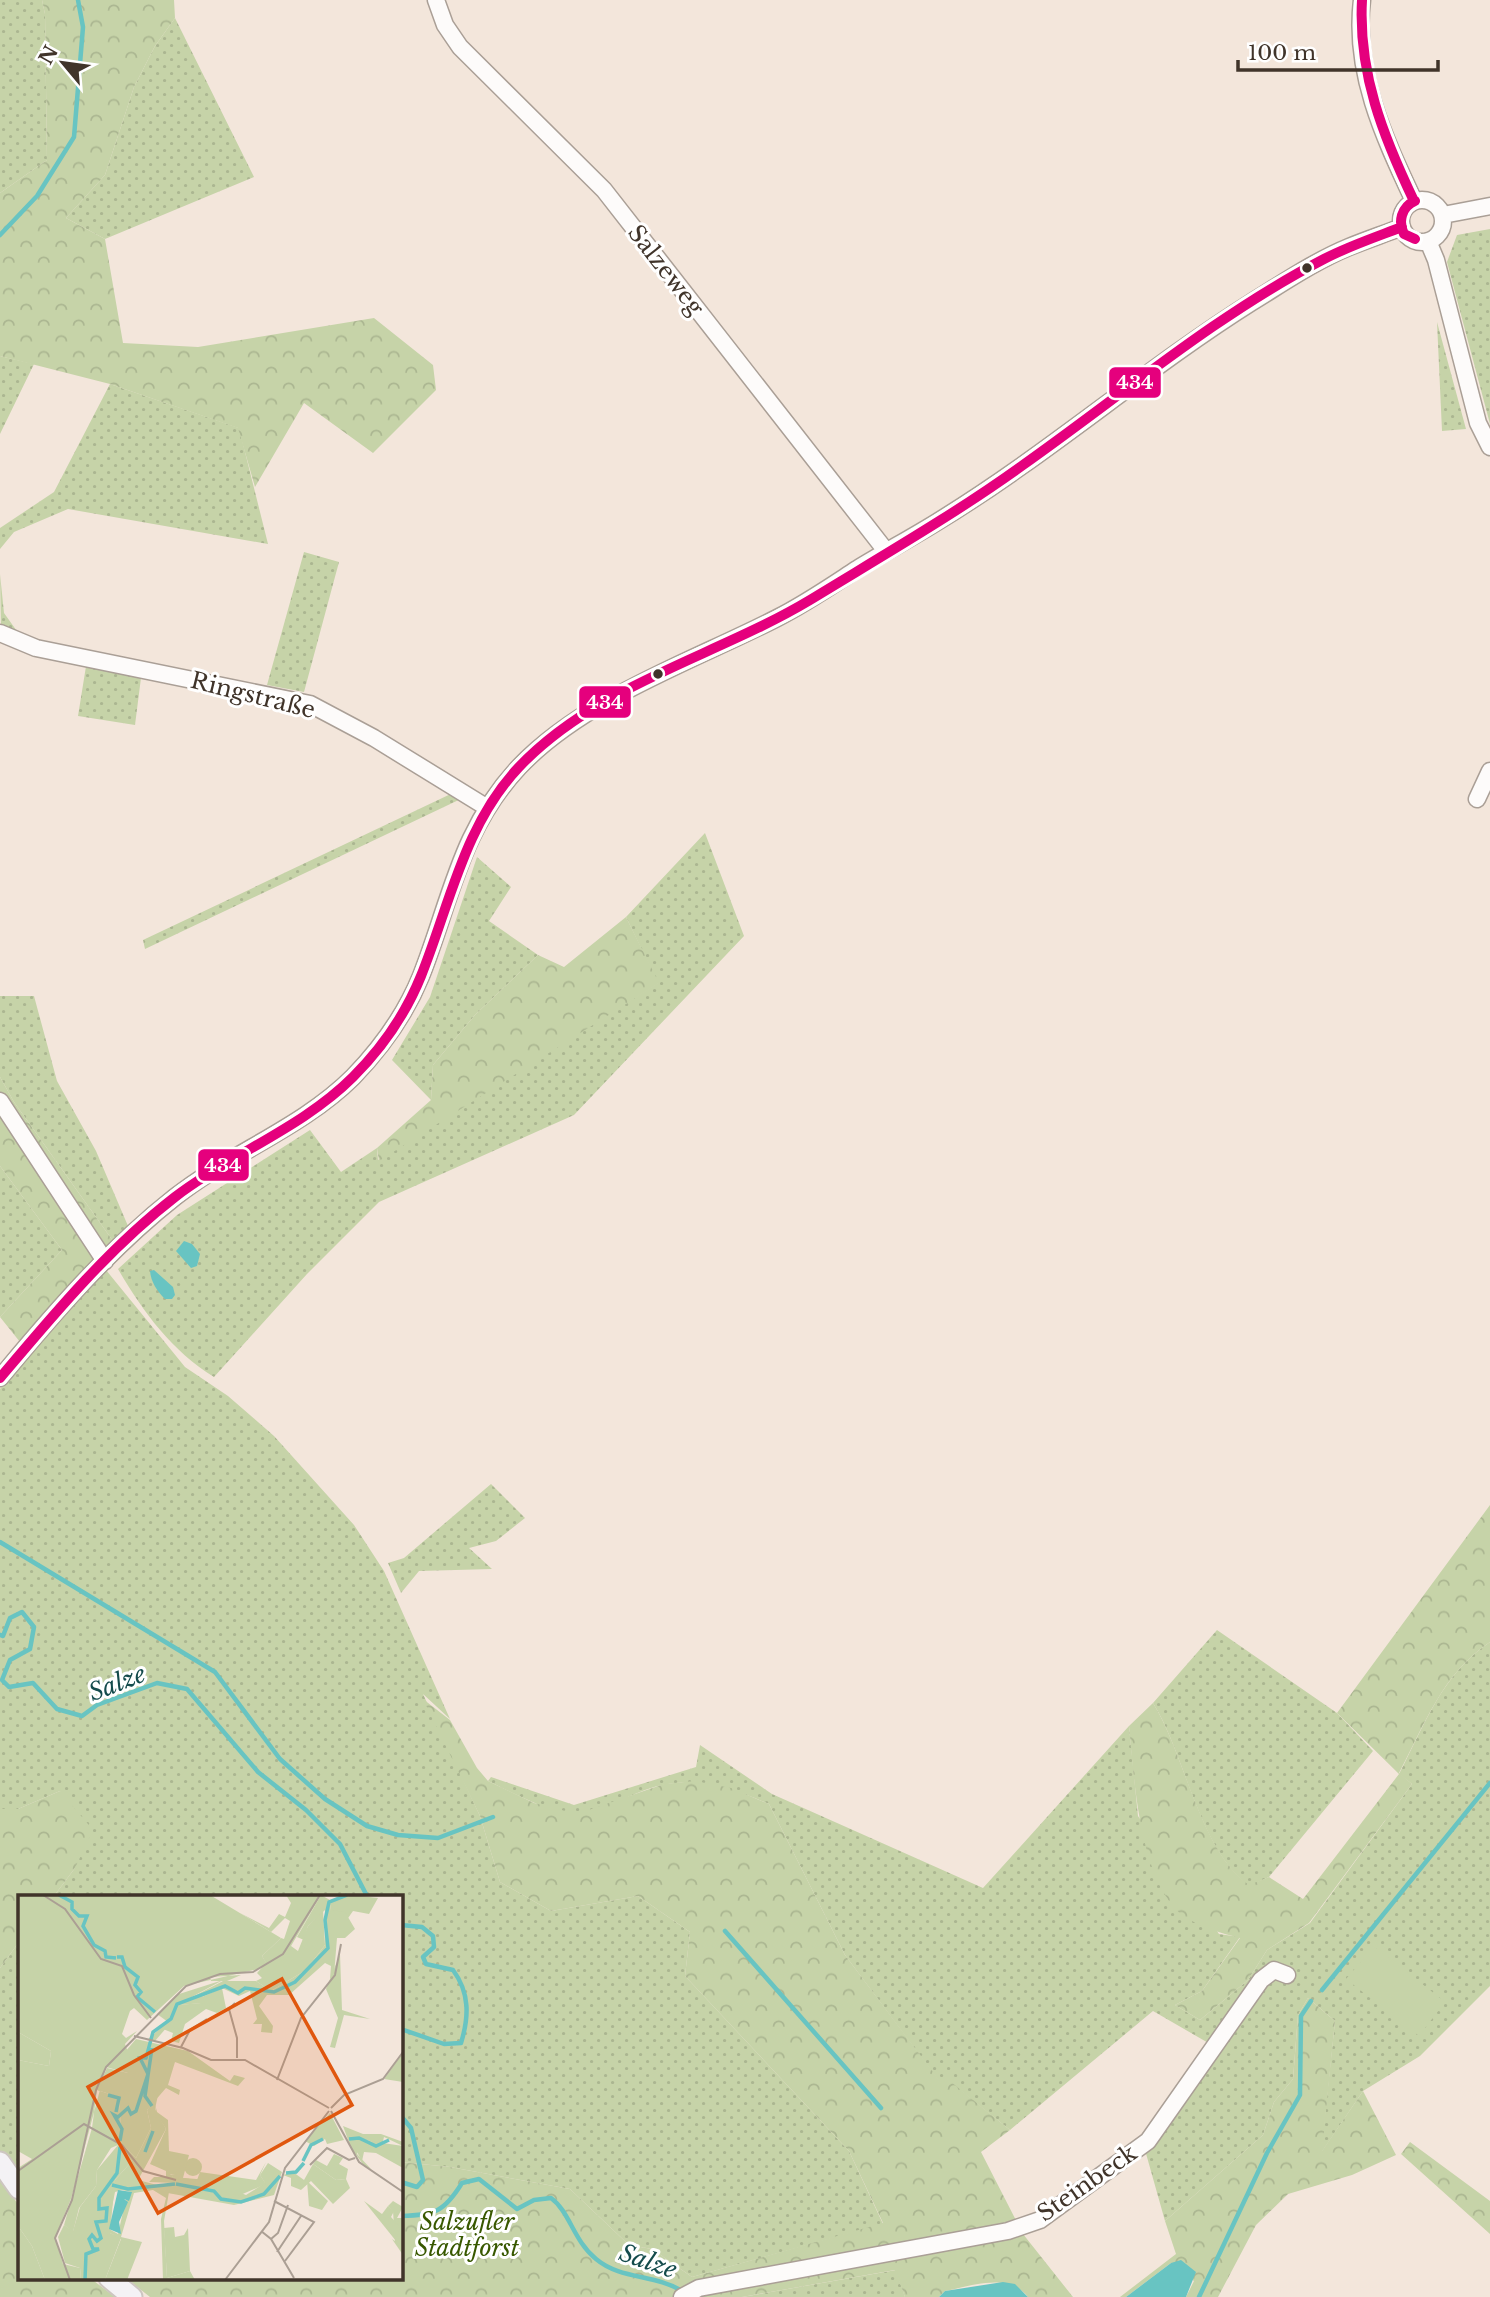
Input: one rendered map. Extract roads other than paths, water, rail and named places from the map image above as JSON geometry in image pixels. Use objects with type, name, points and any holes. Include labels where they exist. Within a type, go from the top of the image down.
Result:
[{"type":"main road","points":[[0,2162],[18,2188]]},
{"type":"main road","points":[[111,2280],[132,2297]]},
{"type":"street","name":"Salzeweg","points":[[436,0],[445,25],[460,47],[604,190],[886,551]]},
{"type":"street","points":[[1362,0],[1360,54],[1366,86],[1414,201]]},
{"type":"street","points":[[1414,201],[1432,201],[1443,215],[1441,231],[1428,241],[1412,240],[1402,227],[1403,212],[1414,201]]},
{"type":"street","points":[[1443,215],[1490,206]]},
{"type":"street","points":[[0,1378],[105,1261],[176,1196],[312,1109],[350,1080],[376,1051],[420,979],[466,844],[486,807],[522,764],[574,722],[784,615],[940,520],[1261,296],[1346,248],[1402,227]]},
{"type":"street","points":[[1428,241],[1436,260],[1478,423],[1490,447]]},
{"type":"street","name":"Ringstraße","points":[[0,633],[36,648],[310,704],[374,738],[486,807]]},
{"type":"street","points":[[1477,799],[1490,771]]},
{"type":"street","points":[[0,1101],[105,1261]]},
{"type":"street","name":"Steinbeck","points":[[682,2297],[699,2288],[1008,2231],[1040,2220],[1148,2141],[1261,1980],[1275,1970],[1287,1975]]},
{"type":"water","points":[[184,1241],[192,1244],[200,1254],[197,1266],[191,1268],[176,1251]]},
{"type":"water","points":[[154,1270],[173,1287],[175,1295],[172,1299],[165,1299],[159,1293],[150,1271]]},
{"type":"water","points":[[1181,2260],[1196,2272],[1186,2297],[1126,2297],[1171,2263]]},
{"type":"water","points":[[1003,2282],[1015,2284],[1028,2297],[939,2297],[945,2291]]},
{"type":"waterway","name":"Salze","points":[[0,235],[37,196],[74,137],[83,27],[78,0]]},
{"type":"waterway","points":[[0,1542],[215,1672],[280,1759],[325,1799],[367,1826],[398,1835],[438,1838],[493,1817]]},
{"type":"waterway","name":"Salze","points":[[0,1635],[3,1636],[10,1618],[22,1612],[34,1627],[30,1649],[10,1660],[2,1680],[9,1687],[33,1683],[57,1709],[82,1716],[97,1705],[157,1683],[187,1689],[258,1772],[306,1810],[340,1844],[366,1895]]},
{"type":"waterway","points":[[1322,1990],[1490,1783]]},
{"type":"waterway","name":"Salze","points":[[402,1925],[422,1927],[433,1936],[434,1947],[423,1957],[426,1964],[453,1970],[463,1987],[466,2005],[466,2024],[461,2043],[444,2044],[402,2029]]},
{"type":"waterway","points":[[725,1931],[881,2108]]},
{"type":"waterway","points":[[1199,2297],[1267,2153],[1300,2095],[1301,2016],[1311,2001]]},
{"type":"waterway","name":"Salze","points":[[402,2117],[411,2128],[423,2180],[417,2187],[402,2182]]},
{"type":"waterway","name":"Salze","points":[[402,2216],[438,2210],[450,2200],[462,2183],[479,2179],[517,2209],[534,2200],[551,2198],[596,2259],[616,2270],[661,2282],[682,2291]]},
{"type":"park label","name":"Salzufler Stadtforst","points":[[467,2235]]}]
